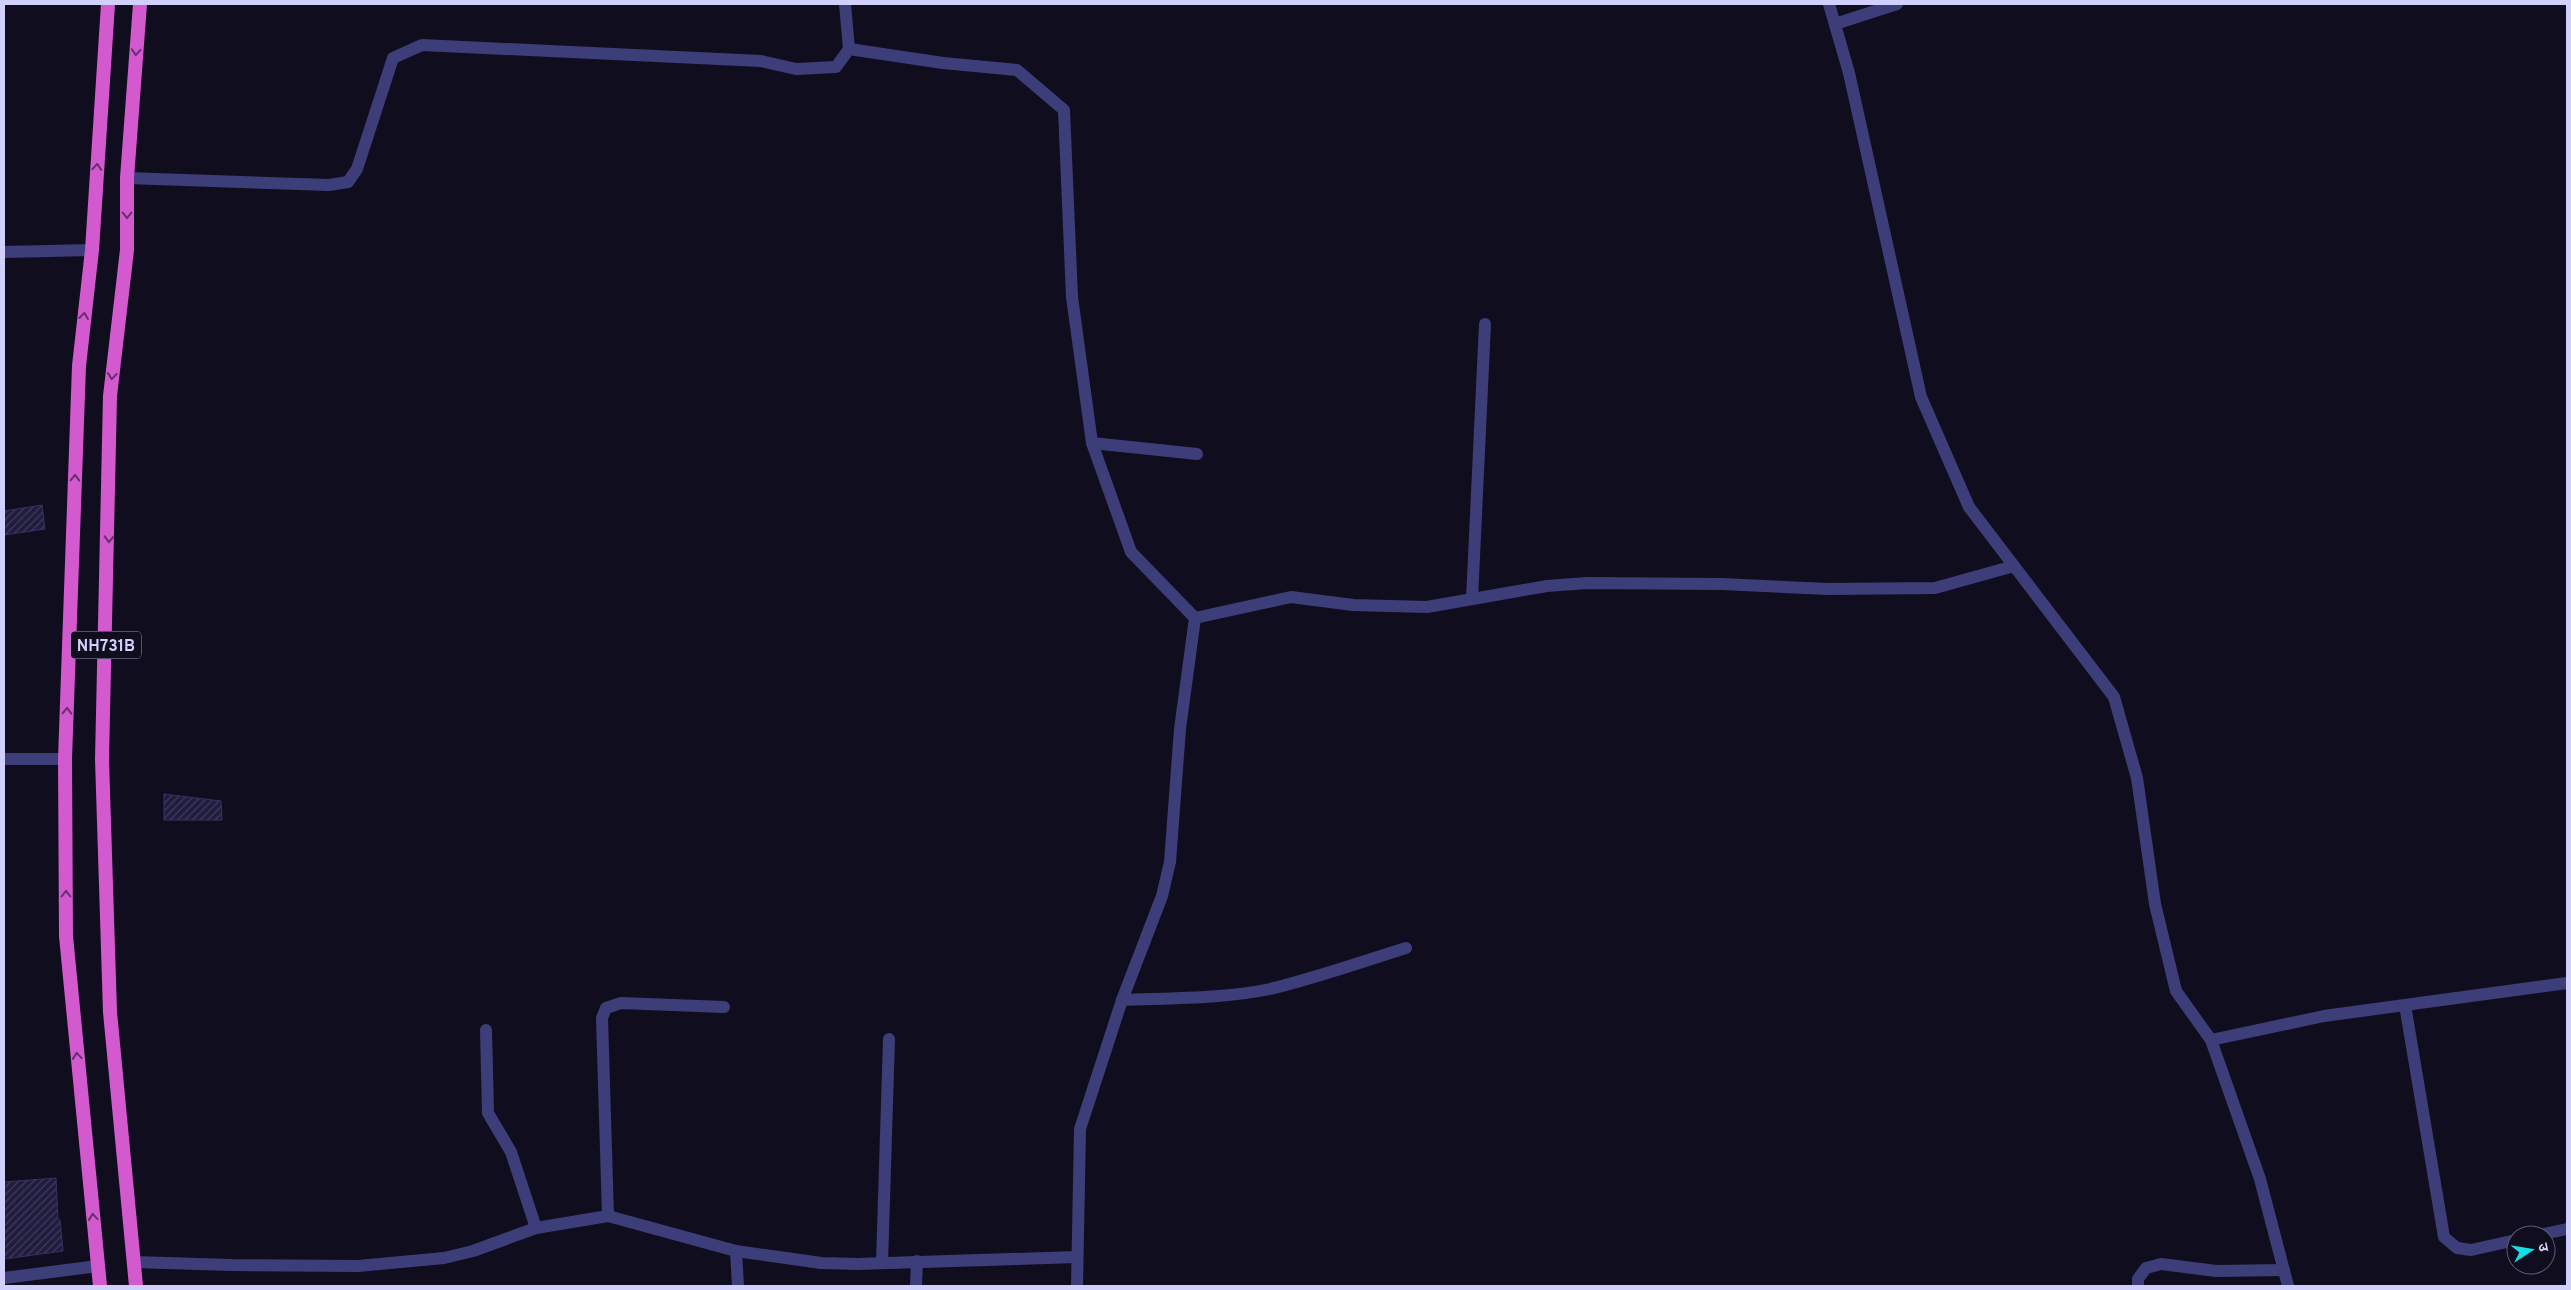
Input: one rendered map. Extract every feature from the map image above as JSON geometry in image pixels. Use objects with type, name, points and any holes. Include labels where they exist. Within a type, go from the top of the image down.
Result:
[{"type":"highway","points":[[100,1286],[66,936],[65,759],[79,366],[92,250],[108,4]]},
{"type":"highway","name":"NH731B","points":[[136,1286],[110,1012],[102,759],[109,544],[110,396],[127,250],[127,178],[140,4]]},
{"type":"street","points":[[127,178],[329,185],[348,182],[357,169],[393,58],[422,45],[761,61],[796,70],[836,67],[849,49],[846,4]]},
{"type":"street","points":[[1829,4],[1849,73],[1921,397],[1969,507],[2114,698],[2137,778],[2155,904],[2176,991],[2211,1040],[2260,1179],[2288,1286]]},
{"type":"street","points":[[1835,24],[1897,4]]},
{"type":"street","points":[[849,49],[943,63],[1017,70],[1064,110],[1072,297],[1092,443],[1131,552],[1195,618]]},
{"type":"street","points":[[4,252],[92,250]]},
{"type":"street","points":[[1472,599],[1484,324]]},
{"type":"street","points":[[1092,443],[1197,454]]},
{"type":"street","points":[[1195,618],[1291,598],[1353,605],[1427,607],[1547,586],[1587,583],[1722,584],[1828,589],[1935,588],[2014,566]]},
{"type":"street","points":[[1077,1286],[1080,1129],[1122,1000],[1162,896],[1170,862],[1180,729],[1195,618]]},
{"type":"street","points":[[4,759],[65,759]]},
{"type":"street","points":[[1122,1000],[1229,995],[1269,989],[1406,948]]},
{"type":"street","points":[[2211,1040],[2324,1016],[2567,983]]},
{"type":"street","points":[[608,1216],[602,1018],[606,1008],[621,1003],[724,1007]]},
{"type":"street","points":[[2405,1005],[2444,1237],[2456,1248],[2471,1250],[2506,1242]]},
{"type":"street","points":[[486,1030],[488,1114],[511,1152],[536,1228]]},
{"type":"street","points":[[882,1263],[889,1040]]},
{"type":"street","points":[[133,1262],[358,1266],[444,1258],[473,1251],[536,1228],[608,1216],[736,1251],[821,1263],[1077,1257]]},
{"type":"street","points":[[736,1251],[738,1286]]},
{"type":"street","points":[[916,1286],[917,1260]]},
{"type":"street","points":[[2138,1286],[2138,1279],[2146,1268],[2161,1264],[2216,1271],[2284,1270]]},
{"type":"street","points":[[4,1278],[98,1266]]},
{"type":"building","points":[[42,505],[45,529],[4,535],[4,511]]},
{"type":"building","points":[[164,794],[221,801],[222,820],[164,820]]},
{"type":"building","points":[[56,1178],[58,1220],[60,1220],[63,1251],[4,1259],[4,1182]]}]
